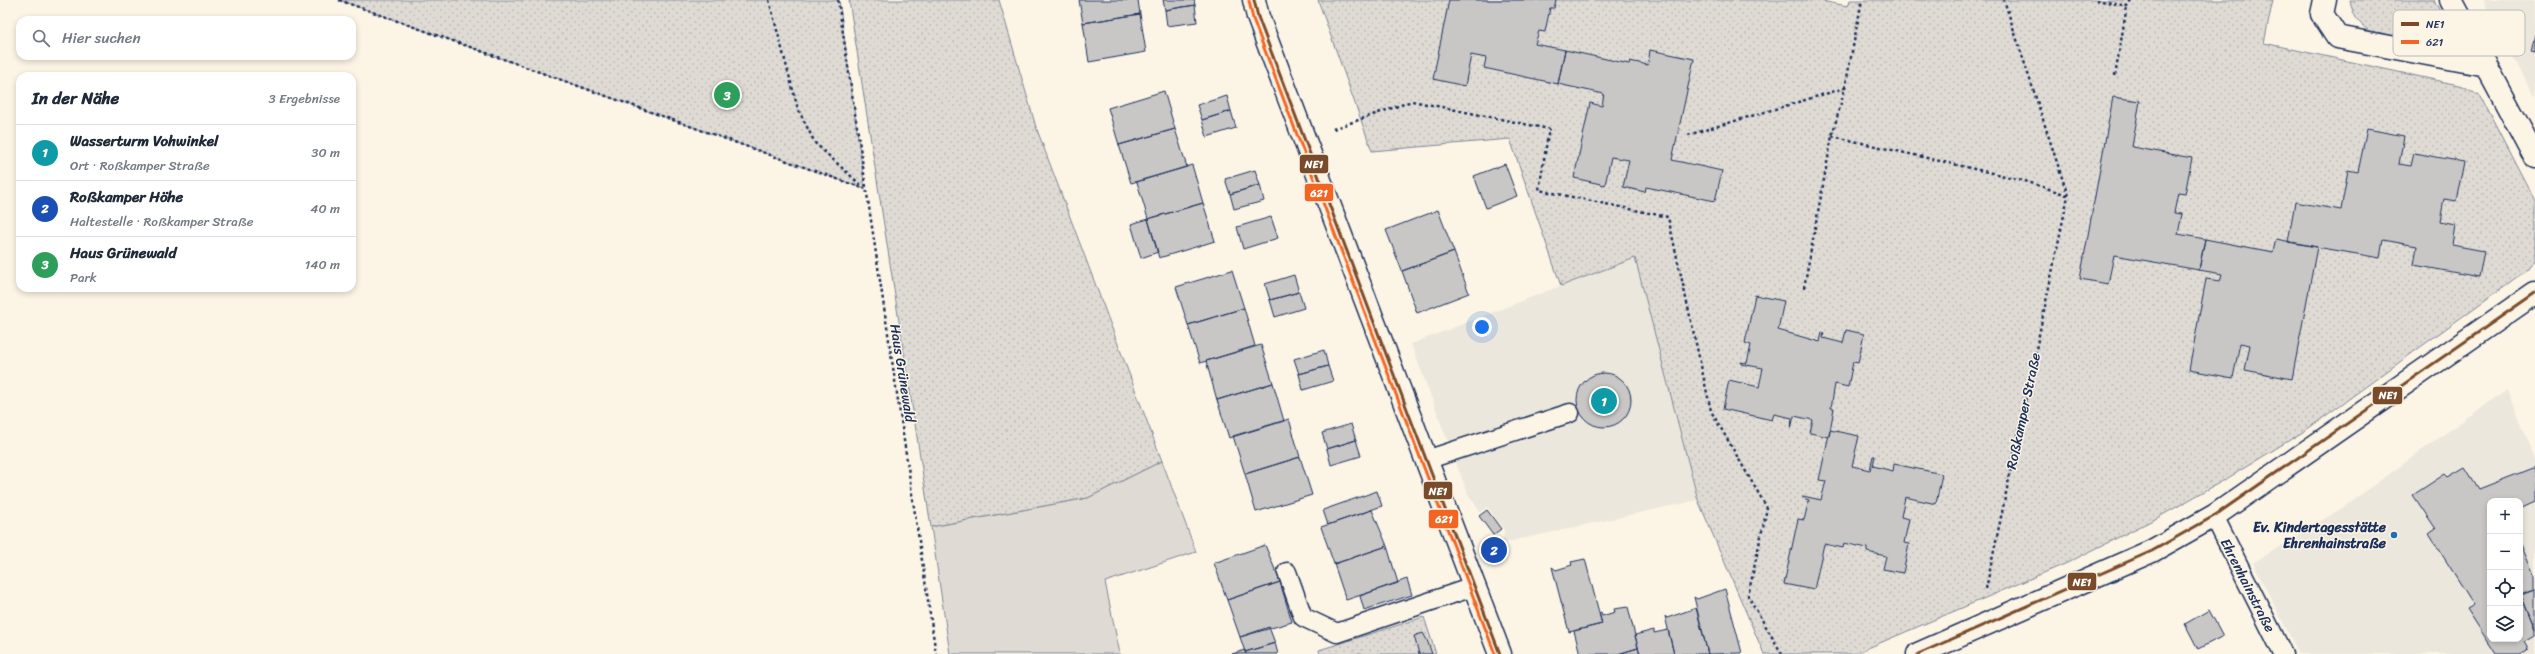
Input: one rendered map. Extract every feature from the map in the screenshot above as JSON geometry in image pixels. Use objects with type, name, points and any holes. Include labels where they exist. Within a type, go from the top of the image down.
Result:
[{"type":"street","points":[[1254,0],[1258,17],[1473,587],[1500,654]]},
{"type":"street","points":[[2325,0],[2322,14],[2337,37],[2393,48]]},
{"type":"street","points":[[2451,0],[2456,10]]},
{"type":"street","points":[[2438,56],[2486,65]]},
{"type":"street","points":[[2481,56],[2535,157]]},
{"type":"street","points":[[1918,654],[2152,551],[2214,516],[2535,293]]},
{"type":"lane","points":[[1426,460],[1570,413]]},
{"type":"lane","name":"Ehrenhainstraße","points":[[2214,516],[2283,654]]},
{"type":"lane","points":[[1287,572],[1303,617],[1337,633],[1473,587]]},
{"type":"path","points":[[339,0],[865,189]]},
{"type":"path","points":[[769,0],[802,116],[816,143],[865,189]]},
{"type":"path","name":"Haus Grünewald","points":[[838,0],[865,189],[936,654]]},
{"type":"path","points":[[1804,288],[1832,136],[1844,88],[1862,0]]},
{"type":"path","points":[[2004,0],[2068,196]]},
{"type":"path","points":[[2096,0],[2127,6]]},
{"type":"path","points":[[2115,76],[2127,6],[2131,0]]},
{"type":"path","points":[[1688,135],[1844,88]]},
{"type":"path","points":[[1304,139],[1412,101],[1549,129],[1538,190],[1668,217],[1711,411],[1767,508],[1748,596],[1782,654]]},
{"type":"path","points":[[1832,136],[2022,180],[2068,196]]},
{"type":"path","name":"Roßkamper Straße","points":[[1979,627],[2068,196]]},
{"type":"shaded area","points":[[339,0],[839,0],[865,189]]},
{"type":"shaded area","points":[[849,0],[999,0],[1036,127],[1162,461],[1088,498],[931,527]]},
{"type":"shaded area","points":[[1318,0],[1816,0],[1848,6],[1850,0],[2273,0],[2264,43],[2463,86],[2481,97],[2535,201],[2535,260],[2528,269],[2306,430],[2228,478],[2157,518],[2067,563],[1854,654],[1764,654],[1698,500],[1635,258],[1561,286],[1510,139],[1372,151]]},
{"type":"shaded area","points":[[2350,0],[2434,0],[2439,10],[2393,10],[2393,36],[2370,31],[2356,18]]},
{"type":"shaded area","points":[[2483,0],[2535,0],[2535,98],[2513,56],[2525,56],[2525,10],[2488,10]]},
{"type":"shaded area","points":[[1635,257],[1698,500],[1503,543],[1504,530],[1487,507],[1480,512],[1467,492],[1411,344]]},
{"type":"shaded area","name":"Ev. Kindertagesstätte Ehrenhainstraße","points":[[2507,389],[2535,461],[2535,654],[2299,654],[2253,563],[2342,508]]},
{"type":"shaded area","points":[[1162,461],[1196,552],[1105,582],[1120,654],[950,654],[931,527],[1088,498]]},
{"type":"shaded area","points":[[1424,617],[1436,654],[1320,654],[1319,650]]},
{"type":"building","points":[[1079,0],[1138,0],[1140,14],[1083,23]]},
{"type":"building","points":[[1163,0],[1194,0],[1195,5],[1165,10]]},
{"type":"building","points":[[1449,0],[1556,0],[1554,8],[1550,8],[1545,32],[1539,31],[1535,44],[1565,50],[1558,84],[1484,68],[1486,58],[1471,55],[1465,86],[1433,79]]},
{"type":"building","points":[[1195,5],[1197,22],[1167,26],[1165,10]]},
{"type":"building","points":[[1140,14],[1146,52],[1089,62],[1083,23]]},
{"type":"building","points":[[2535,34],[2535,53],[2531,52]]},
{"type":"building","points":[[1565,50],[1629,64],[1630,61],[1648,65],[1650,50],[1694,59],[1672,160],[1722,171],[1715,201],[1646,187],[1645,192],[1623,187],[1629,160],[1611,157],[1605,185],[1574,178],[1590,103],[1602,106],[1604,94],[1558,84]]},
{"type":"building","points":[[1164,91],[1175,129],[1119,145],[1108,108]]},
{"type":"building","points":[[1227,96],[1231,111],[1202,120],[1197,105]]},
{"type":"building","points":[[2113,97],[2140,101],[2132,147],[2192,158],[2185,194],[2178,193],[2174,213],[2182,214],[2178,234],[2205,239],[2199,270],[2114,255],[2108,284],[2080,279]]},
{"type":"building","points":[[1231,111],[1236,128],[1207,137],[1202,120]]},
{"type":"building","points":[[1175,129],[1187,167],[1131,183],[1119,145]]},
{"type":"building","points":[[2367,129],[2404,136],[2399,164],[2411,166],[2414,153],[2464,162],[2456,201],[2444,199],[2440,222],[2455,225],[2452,245],[2484,251],[2479,277],[2414,265],[2417,246],[2383,240],[2380,258],[2288,242],[2295,202],[2341,210],[2348,170],[2358,172]]},
{"type":"building","points":[[1505,164],[1517,196],[1486,208],[1474,176]]},
{"type":"building","points":[[1192,165],[1203,203],[1148,219],[1137,182]]},
{"type":"building","points":[[1255,170],[1260,185],[1230,194],[1225,179]]},
{"type":"building","points":[[1260,185],[1264,201],[1234,209],[1230,194]]},
{"type":"building","points":[[1203,203],[1215,241],[1159,258],[1148,219]]},
{"type":"building","points":[[1438,210],[1454,252],[1402,271],[1386,230]]},
{"type":"building","points":[[1271,217],[1278,238],[1243,249],[1237,227]]},
{"type":"building","points":[[1148,219],[1158,252],[1141,258],[1131,224]]},
{"type":"building","points":[[2205,239],[2273,252],[2276,239],[2317,247],[2292,379],[2245,370],[2250,345],[2240,343],[2233,378],[2189,370],[2206,279],[2220,281],[2222,274],[2199,270]]},
{"type":"building","points":[[1454,252],[1469,293],[1417,313],[1402,271]]},
{"type":"building","points":[[1232,270],[1244,308],[1188,325],[1176,287]]},
{"type":"building","points":[[1294,275],[1299,292],[1270,300],[1265,284]]},
{"type":"building","points":[[1299,292],[1304,308],[1275,317],[1270,300]]},
{"type":"building","points":[[1755,295],[1784,301],[1778,330],[1820,342],[1822,332],[1824,333],[1823,338],[1843,343],[1846,330],[1864,334],[1858,363],[1853,362],[1848,387],[1835,384],[1831,408],[1834,408],[1829,437],[1810,433],[1813,420],[1794,416],[1791,429],[1792,418],[1774,414],[1772,420],[1723,409],[1729,380],[1759,387],[1763,368],[1741,364],[1741,362],[1747,363],[1751,345],[1745,343]]},
{"type":"building","points":[[1244,308],[1255,346],[1200,363],[1188,325]]},
{"type":"building","points":[[1261,345],[1273,383],[1217,400],[1206,361]]},
{"type":"building","points":[[1324,350],[1328,366],[1299,374],[1294,359]]},
{"type":"building","points":[[1328,366],[1333,381],[1303,390],[1299,374]]},
{"type":"building","points":[[1604,373],[1619,378],[1623,381],[1626,385],[1631,400],[1626,415],[1623,419],[1619,422],[1604,427],[1589,422],[1585,419],[1582,415],[1577,400],[1582,385],[1585,381],[1589,378]]},
{"type":"building","points":[[1273,383],[1284,421],[1229,438],[1217,400]]},
{"type":"building","points":[[1289,419],[1300,457],[1245,474],[1233,436]]},
{"type":"building","points":[[1351,424],[1356,440],[1327,449],[1322,433]]},
{"type":"building","points":[[1830,430],[1859,436],[1852,466],[1870,470],[1873,456],[1875,456],[1873,466],[1893,471],[1894,464],[1942,474],[1936,504],[1905,497],[1901,517],[1909,519],[1904,543],[1909,544],[1903,573],[1883,569],[1886,556],[1867,552],[1867,548],[1844,543],[1843,548],[1824,544],[1814,590],[1784,584],[1798,519],[1804,520],[1809,500],[1803,498],[1803,496],[1821,500],[1826,481],[1819,480]]},
{"type":"building","points":[[1356,440],[1361,456],[1331,465],[1327,449]]},
{"type":"building","points":[[1300,457],[1312,495],[1256,512],[1245,474]]},
{"type":"building","points":[[2465,467],[2479,489],[2535,467],[2535,501],[2523,507],[2523,498],[2487,498],[2487,640],[2467,609],[2474,605],[2429,534],[2436,529],[2413,495],[2445,474],[2448,477]]},
{"type":"building","points":[[1377,491],[1382,506],[1328,525],[1323,510]]},
{"type":"building","points":[[1372,510],[1387,546],[1334,564],[1321,527]]},
{"type":"building","points":[[1487,510],[1501,529],[1493,535],[1479,516]]},
{"type":"building","points":[[1265,545],[1280,582],[1227,600],[1214,563]]},
{"type":"building","points":[[1387,546],[1398,583],[1346,600],[1334,564]]},
{"type":"building","points":[[2523,548],[2535,577],[2535,590],[2523,594]]},
{"type":"building","points":[[1585,559],[1602,624],[1569,632],[1552,567],[1556,570],[1572,565],[1571,562]]},
{"type":"building","points":[[1407,579],[1412,595],[1364,610],[1360,596]]},
{"type":"building","points":[[1280,582],[1292,622],[1240,637],[1227,600]]},
{"type":"building","points":[[1725,589],[1742,653],[1708,654],[1694,597],[1697,599]]},
{"type":"building","points":[[2535,590],[2535,630],[2523,600],[2523,594]]},
{"type":"building","points":[[2523,600],[2535,630],[2535,636],[2525,642],[2529,649],[2521,654],[2496,654],[2488,642],[2523,642]]},
{"type":"building","points":[[1628,607],[1638,648],[1618,654],[1580,654],[1574,631],[1602,624],[1599,613],[1601,612],[1602,616],[1615,612],[1614,609]]},
{"type":"building","points":[[1696,608],[1708,654],[1674,654],[1665,616],[1667,618]]},
{"type":"building","points":[[2209,610],[2223,636],[2198,649],[2185,624]]},
{"type":"building","points":[[1269,627],[1275,643],[1245,652],[1240,637]]},
{"type":"building","points":[[1654,630],[1654,633],[1668,630],[1674,654],[1640,654],[1635,635]]},
{"type":"building","points":[[1423,633],[1432,654],[1419,654],[1414,636]]},
{"type":"building","points":[[1275,643],[1278,654],[1246,654],[1245,652]]},
{"type":"building","points":[[1638,648],[1640,654],[1618,654]]},
{"type":"building","points":[[1245,650],[1246,654],[1232,654]]},
{"type":"transit line","name":"NE1","points":[[1254,0],[1258,17],[1500,654]]},
{"type":"transit line","name":"621","points":[[1249,1],[1253,19],[1495,654]]},
{"type":"transit line","name":"NE1","points":[[1918,654],[2152,551],[2214,516],[2535,293]]},
{"type":"place","name":"Haus Grünewald","points":[[727,95]]},
{"type":"place","name":"Wasserturm Vohwinkel","points":[[1604,401]]},
{"type":"place","name":"Ev. Kindertagesstätte Ehrenhainstraße","points":[[2394,535]]},
{"type":"place","name":"Roßkamper Höhe","points":[[1494,550]]}]
